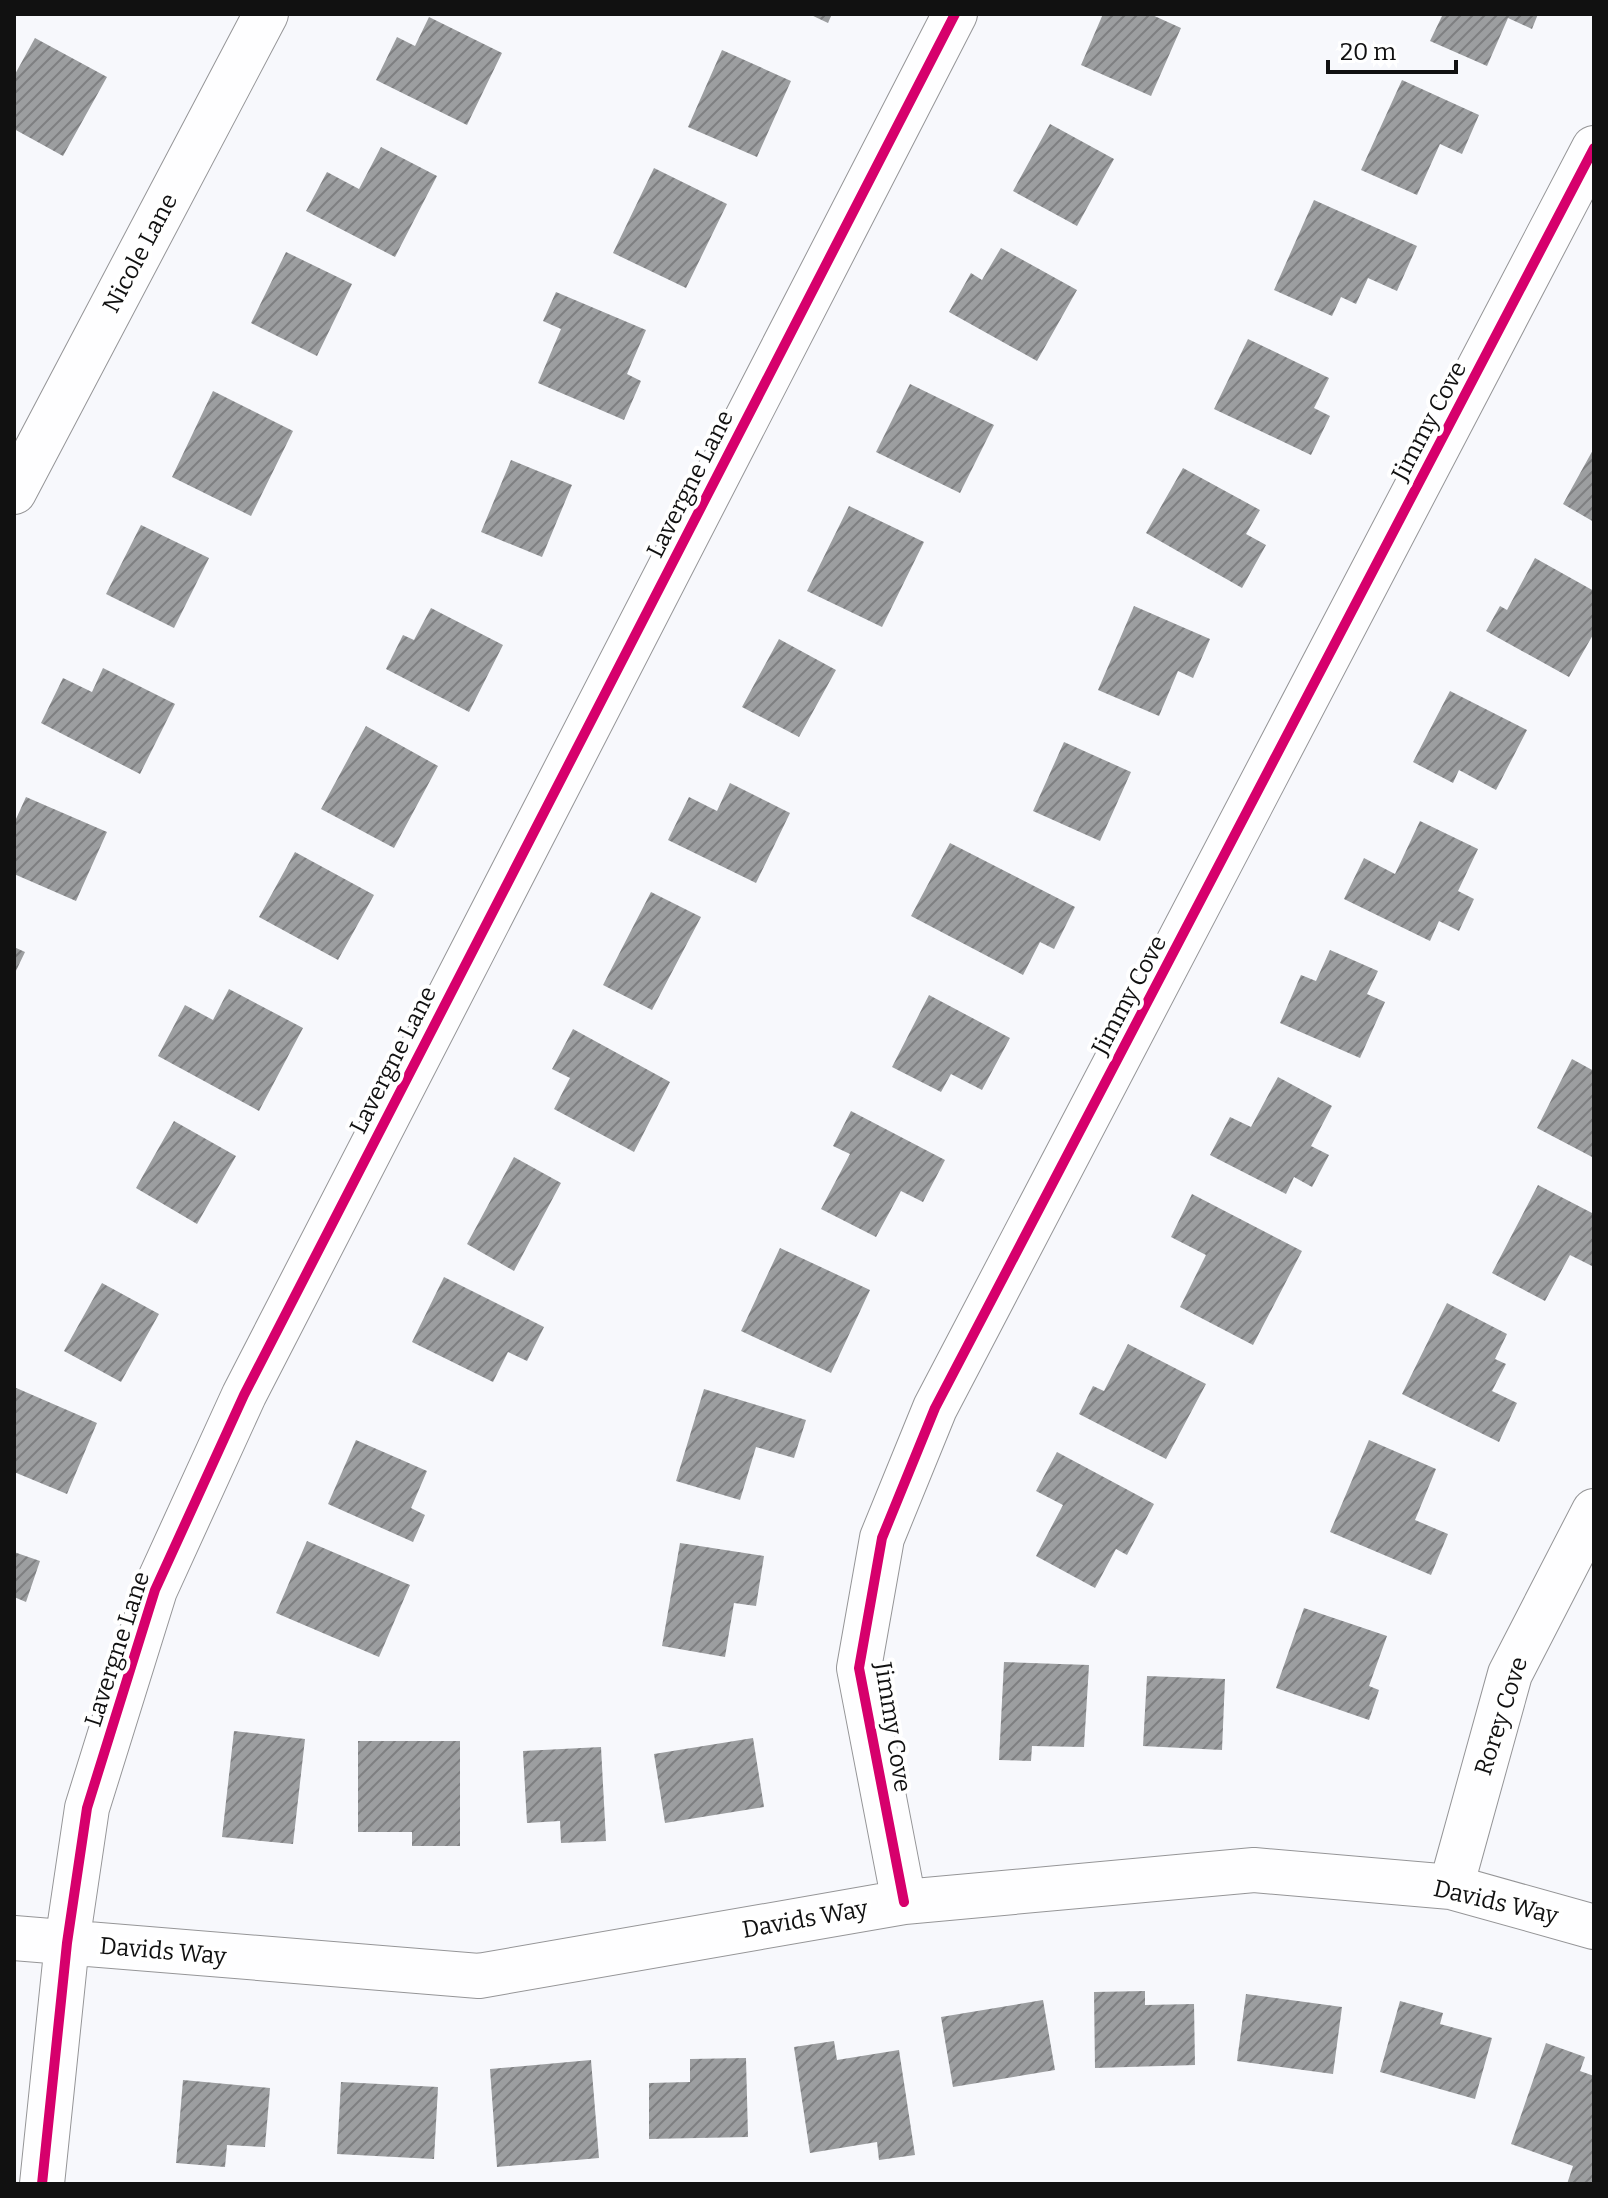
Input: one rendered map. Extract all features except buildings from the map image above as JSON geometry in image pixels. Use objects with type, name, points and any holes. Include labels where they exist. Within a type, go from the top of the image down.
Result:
[{"type":"street","name":"Nicole Lane","points":[[14,492],[266,14]]},
{"type":"street","name":"Lavergne Lane","points":[[42,2184],[67,1943],[87,1808],[155,1590],[237,1409],[955,14]]},
{"type":"street","name":"Jimmy Cove","points":[[904,1902],[859,1668],[882,1538],[935,1408],[1594,148]]},
{"type":"street","name":"Rorey Cove","points":[[1451,1887],[1510,1674],[1594,1511]]},
{"type":"street","name":"Davids Way","points":[[14,1938],[479,1976],[904,1902],[1254,1870],[1451,1887],[1594,1927]]},
{"type":"cycle path","points":[[42,2184],[67,1943],[87,1808],[155,1590],[244,1395],[955,14]]},
{"type":"cycle path","points":[[904,1902],[859,1668],[882,1538],[935,1408],[1594,148]]}]
